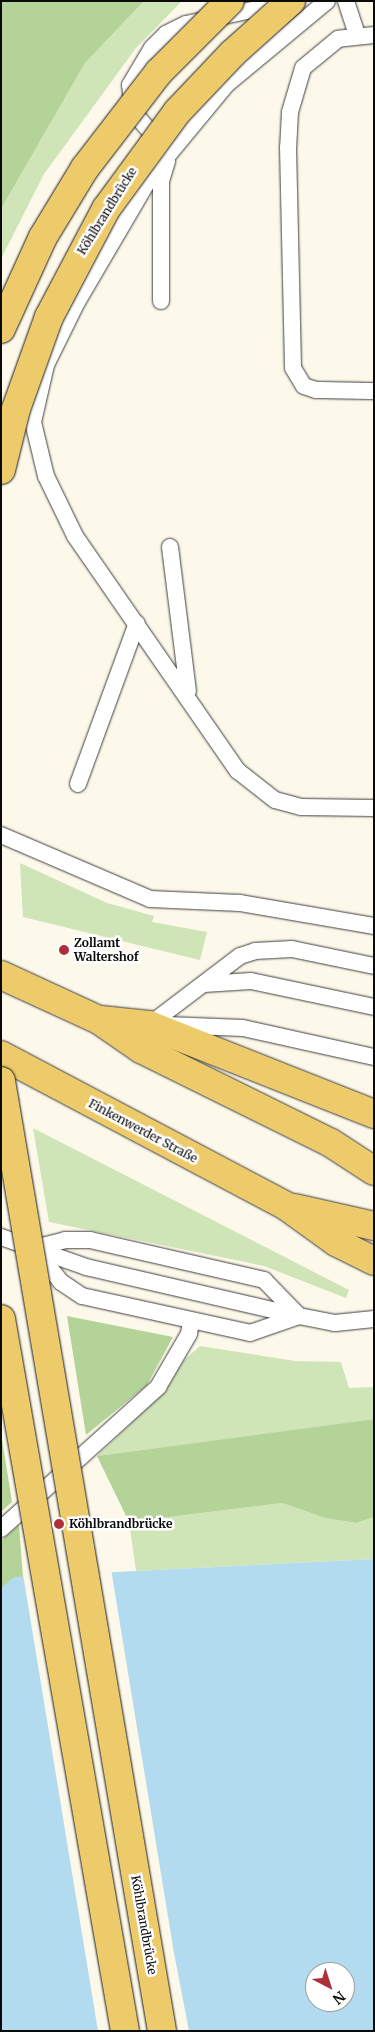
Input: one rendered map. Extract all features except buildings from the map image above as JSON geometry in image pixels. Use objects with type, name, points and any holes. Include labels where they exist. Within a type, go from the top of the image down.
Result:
[{"type":"main road","points":[[1,329],[43,237],[104,142],[160,72],[230,1]]},
{"type":"main road","name":"Köhlbrandbrücke","points":[[1,470],[16,409],[49,317],[106,209],[177,112],[233,53],[291,1]]},
{"type":"main road","points":[[1,975],[99,1020],[141,1049],[331,1143],[374,1171]]},
{"type":"main road","points":[[99,1020],[149,1025],[374,1114]]},
{"type":"main road","name":"Finkenwerder Straße","points":[[1,1055],[286,1206],[336,1242],[374,1261]]},
{"type":"main road","name":"Köhlbrandbrücke","points":[[1,1081],[162,2031]]},
{"type":"main road","points":[[331,1143],[374,1155]]},
{"type":"main road","name":"Finkenwerder Straße","points":[[286,1206],[374,1226]]},
{"type":"main road","points":[[1,1319],[125,2031]]},
{"type":"lane","points":[[170,152],[142,127],[133,112],[130,85],[152,48],[166,34],[186,24],[291,1]]},
{"type":"lane","points":[[327,1],[227,84],[170,152],[125,213],[77,302],[46,365],[33,422],[43,468],[75,536],[188,695],[238,771],[275,800],[335,810],[374,808]]},
{"type":"lane","points":[[346,1],[357,35]]},
{"type":"lane","points":[[374,35],[357,35],[338,39],[303,68],[290,112],[293,359],[304,386],[316,390],[374,391]]},
{"type":"lane","points":[[161,301],[161,182],[170,152]]},
{"type":"lane","points":[[170,547],[188,695]]},
{"type":"lane","points":[[78,784],[137,624]]},
{"type":"lane","points":[[1,835],[150,899],[240,903],[374,926]]},
{"type":"lane","points":[[149,1025],[240,956],[274,948],[374,966]]},
{"type":"lane","points":[[202,984],[251,982],[374,1007]]},
{"type":"lane","points":[[149,1025],[243,1028],[374,1056]]},
{"type":"lane","points":[[1,1237],[86,1267],[299,1316],[335,1323],[374,1319]]},
{"type":"lane","points":[[34,1248],[65,1240],[90,1240],[264,1280],[299,1316]]},
{"type":"lane","points":[[34,1248],[61,1282],[82,1296],[192,1322],[250,1333],[299,1316]]},
{"type":"lane","points":[[1,1529],[158,1387],[189,1334],[192,1322]]},
{"type":"green space","points":[[1,1],[144,1],[85,63],[1,209]]},
{"type":"green space","points":[[144,1],[182,1],[136,48],[44,174],[1,259],[1,209],[85,63]]},
{"type":"green space","points":[[20,863],[107,903],[154,916],[152,922],[207,932],[200,960],[23,917]]},
{"type":"green space","points":[[33,1128],[349,1290],[346,1298],[264,1266],[49,1222]]},
{"type":"green space","points":[[67,1316],[173,1337],[147,1385],[86,1435]]},
{"type":"green space","points":[[200,1346],[295,1361],[341,1362],[349,1388],[374,1387],[374,1419],[97,1456],[166,1390],[184,1360]]},
{"type":"green space","points":[[374,1419],[374,1517],[356,1523],[325,1518],[282,1503],[129,1522],[97,1456]]},
{"type":"green space","points":[[1,1433],[12,1502],[1,1512]]},
{"type":"green space","points":[[282,1503],[325,1518],[356,1523],[374,1517],[374,1559],[136,1571],[129,1522]]},
{"type":"green space","points":[[19,1525],[23,1577],[1,1588],[1,1541]]},
{"type":"water","points":[[374,1559],[374,2031],[1,2031],[1,1588],[14,1577]]},
{"type":"pier","points":[[111,1569],[174,1953],[189,2031],[98,2031],[23,1574]]},
{"type":"place","name":"Zollamt Waltershof","points":[[64,950]]},
{"type":"place","name":"Köhlbrandbrücke","points":[[59,1524]]}]
